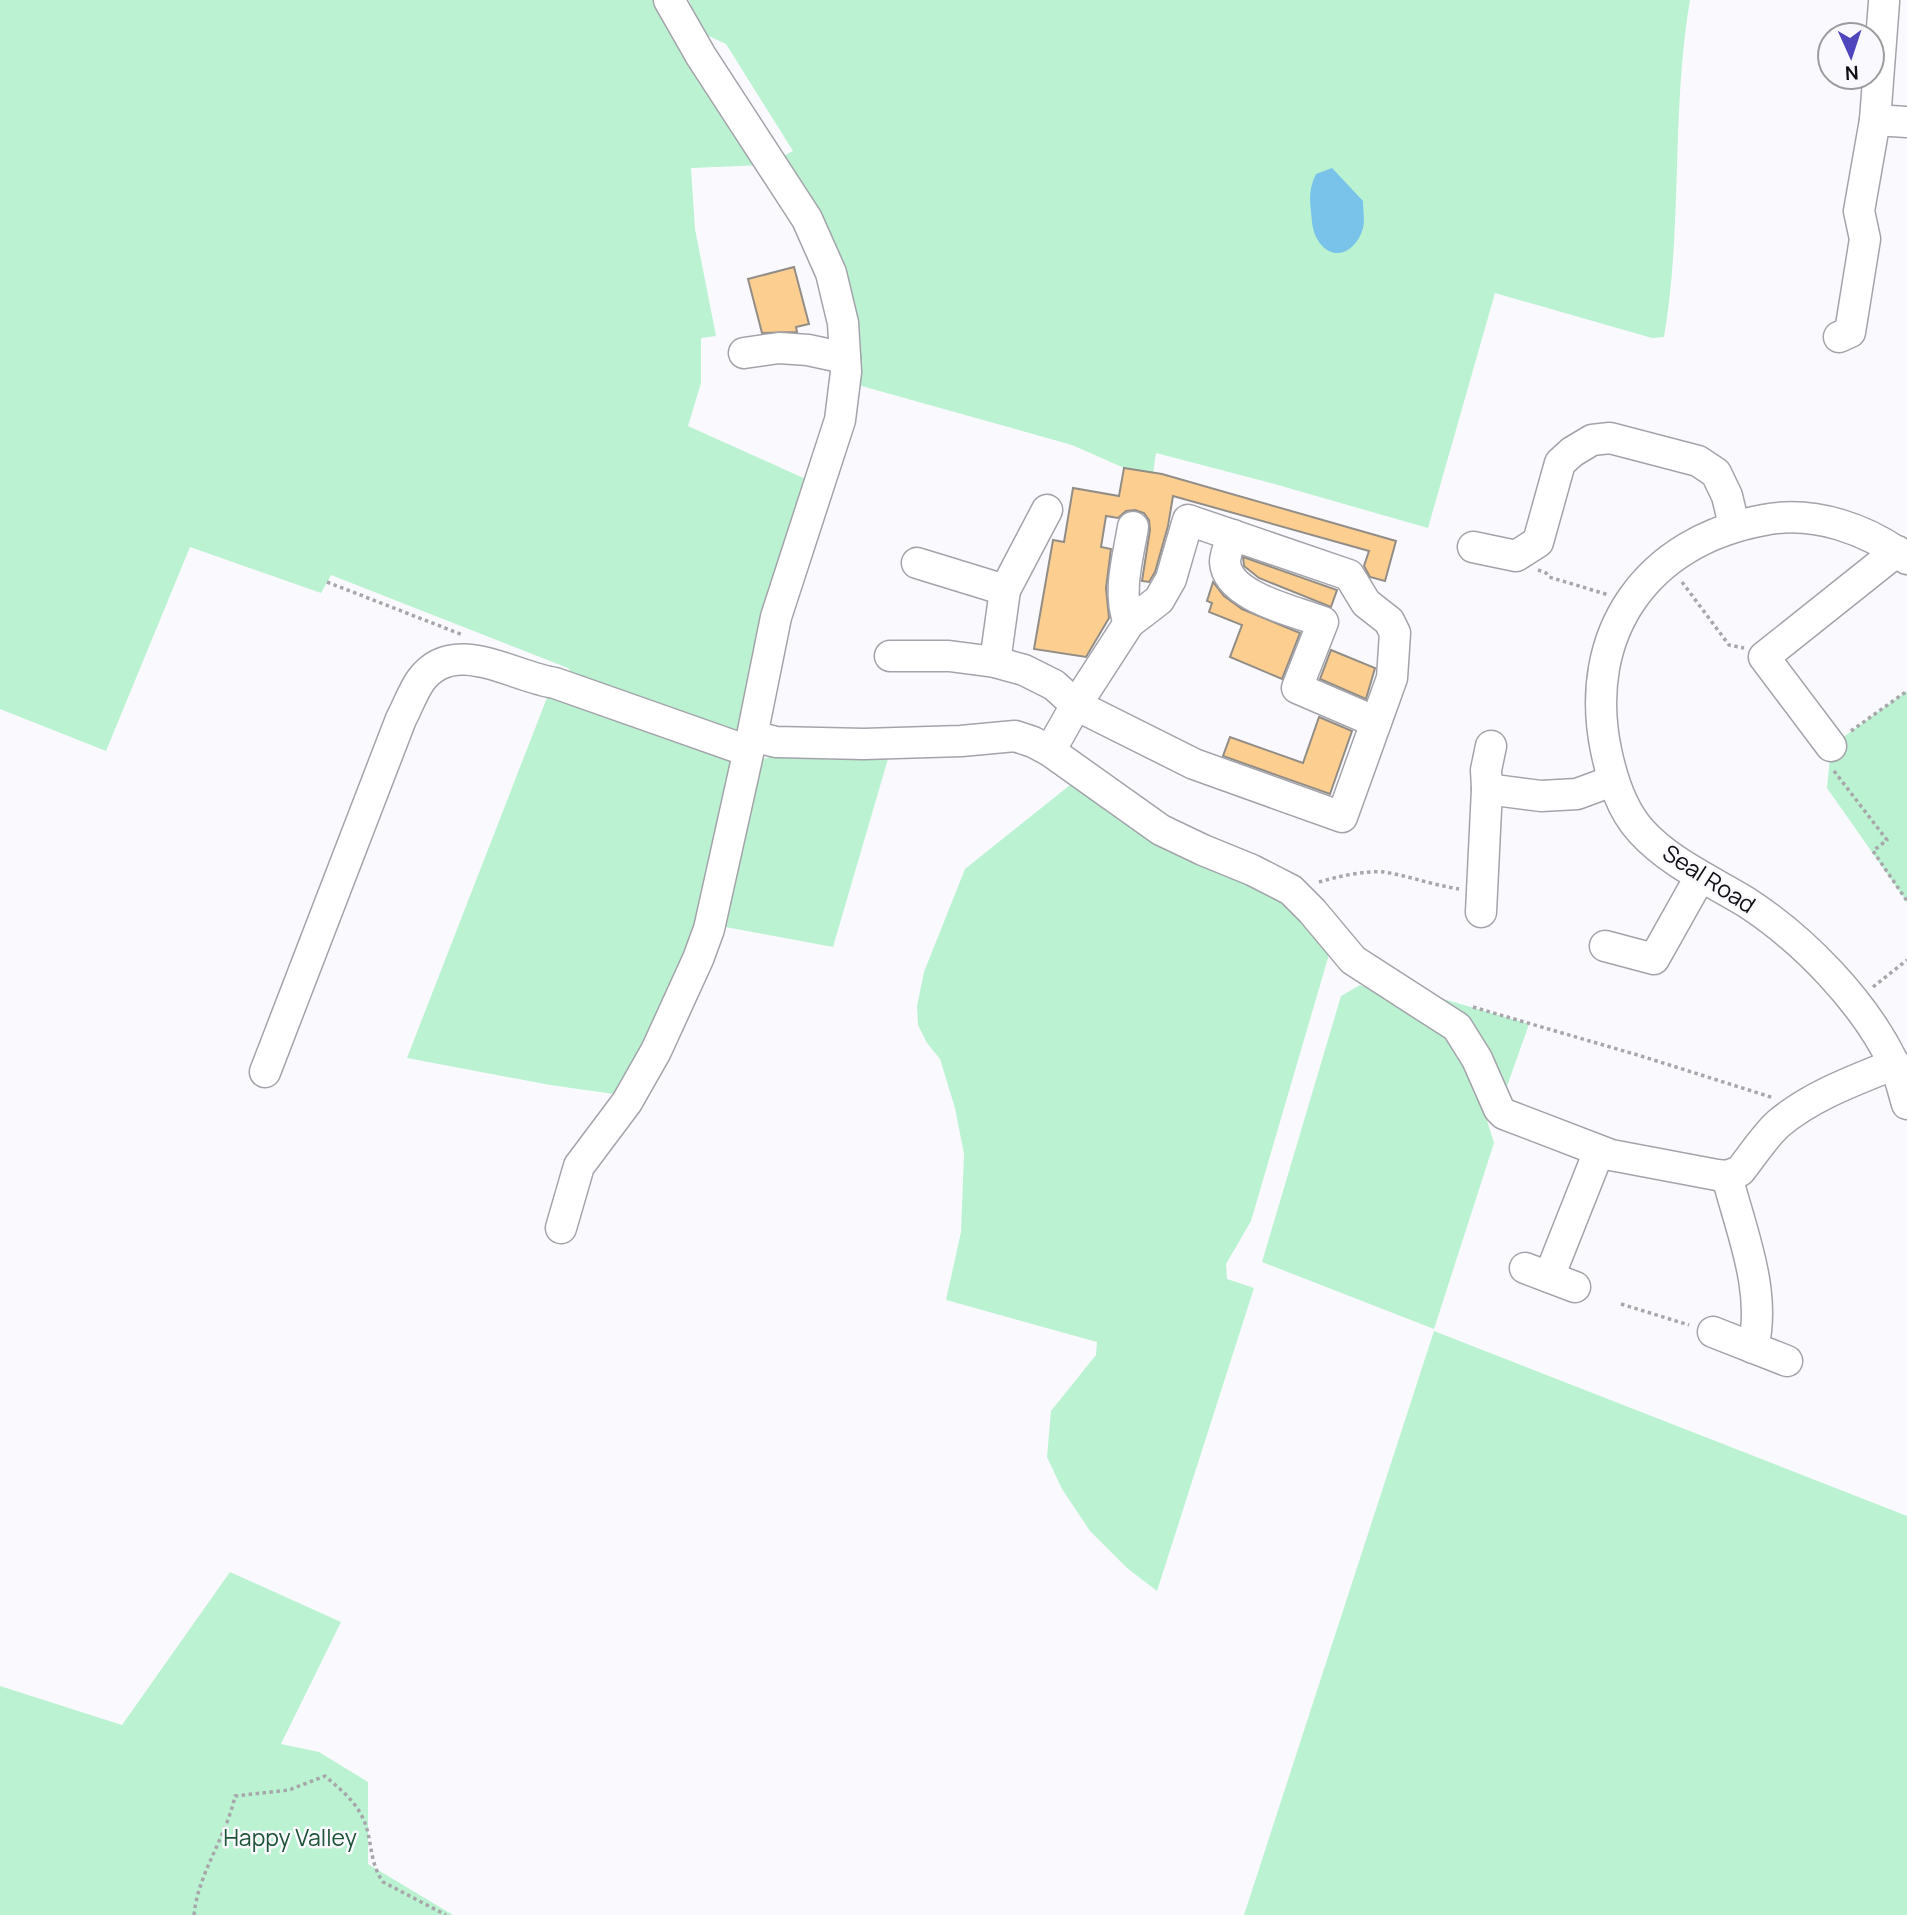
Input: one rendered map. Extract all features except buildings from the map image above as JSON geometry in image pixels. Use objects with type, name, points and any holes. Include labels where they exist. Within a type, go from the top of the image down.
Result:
[{"type":"street","points":[[561,1228],[579,1166],[627,1102],[656,1051],[709,929],[776,617],[844,401],[845,358],[840,303],[831,273],[807,219],[701,56],[669,0]]},
{"type":"street","points":[[1839,337],[1850,332],[1863,257],[1865,239],[1859,211],[1875,120],[1884,2]]},
{"type":"street","points":[[1875,120],[1907,122]]},
{"type":"street","points":[[744,353],[779,348],[808,350],[845,358]]},
{"type":"street","points":[[1473,547],[1516,556],[1538,542],[1560,463],[1592,440],[1610,438],[1698,461],[1716,473],[1727,496],[1734,525]]},
{"type":"street","points":[[995,662],[1005,590],[1047,510]]},
{"type":"street","name":"Seal Road","points":[[1902,555],[1852,527],[1809,518],[1770,518],[1734,525],[1686,547],[1667,560],[1644,582],[1616,625],[1602,673],[1600,724],[1612,781],[1640,830],[1669,856],[1745,902],[1787,932],[1829,970],[1853,1002],[1903,1084]]},
{"type":"street","points":[[890,656],[949,656],[995,662],[1024,670],[1054,684],[1076,705],[1195,764],[1342,817],[1392,678],[1395,634],[1388,621],[1366,603],[1349,575],[1188,520],[1171,579],[1159,600],[1129,623],[1076,705],[1050,751]]},
{"type":"street","points":[[1129,623],[1123,596],[1133,527]]},
{"type":"street","points":[[1233,535],[1225,560],[1229,577],[1244,592],[1323,622],[1297,688],[1376,722]]},
{"type":"street","points":[[1831,746],[1763,657],[1902,555]]},
{"type":"street","points":[[917,563],[1005,590]]},
{"type":"street","points":[[265,1072],[401,719],[419,682],[428,671],[442,663],[472,658],[536,680],[750,743],[776,741],[864,744],[1014,736],[1033,742],[1050,751],[1161,830],[1291,890],[1353,960],[1457,1027],[1467,1040],[1499,1109],[1514,1118],[1599,1151],[1727,1176],[1740,1171],[1777,1125],[1802,1107],[1853,1080],[1903,1084]]},
{"type":"street","points":[[1481,902],[1486,770],[1491,746]]},
{"type":"street","points":[[1487,789],[1541,796],[1577,794],[1612,781]]},
{"type":"street","points":[[1605,946],[1654,959],[1700,877]]},
{"type":"street","points":[[1550,1277],[1599,1151]]},
{"type":"street","points":[[1727,1176],[1755,1284],[1758,1329],[1753,1348]]},
{"type":"street","points":[[1713,1332],[1787,1361]]},
{"type":"path","points":[[1516,556],[1521,566],[1631,602]]},
{"type":"path","points":[[1667,560],[1729,645],[1745,648],[1763,657]]},
{"type":"path","points":[[327,582],[468,637]]},
{"type":"path","points":[[1907,691],[1831,746],[1833,770],[1887,841],[1873,851],[1907,901]]},
{"type":"path","points":[[1291,890],[1335,877],[1382,872],[1481,902]]},
{"type":"path","points":[[1853,1002],[1907,960]]},
{"type":"path","points":[[1467,1006],[1641,1056],[1802,1107]]},
{"type":"path","points":[[1621,1304],[1713,1332]]},
{"type":"path","points":[[194,1915],[195,1896],[230,1819],[235,1796],[289,1790],[325,1776],[352,1800],[365,1823],[376,1873],[383,1882],[446,1915]]},
{"type":"green space","points":[[0,0],[662,0],[767,165],[691,168],[695,229],[716,336],[701,338],[701,383],[688,426],[810,481],[741,738],[583,685],[568,668],[331,575],[321,593],[190,547],[106,751],[0,709]]},
{"type":"green space","points":[[689,0],[1690,0],[1681,84],[1670,295],[1664,337],[1652,338],[1495,293],[1428,528],[1156,453],[1153,473],[1124,468],[1072,445],[858,385],[780,158],[793,151],[726,44],[700,32]]},
{"type":"green space","points":[[550,690],[734,762],[696,938],[621,1095],[550,1085],[407,1058]]},
{"type":"green space","points":[[1907,691],[1907,902],[1827,788],[1831,746]]},
{"type":"green space","points":[[890,752],[833,947],[720,926],[758,761],[775,755]]},
{"type":"green space","points":[[1070,785],[1146,834],[1273,893],[1330,951],[1251,1221],[1226,1264],[1227,1279],[1254,1288],[1157,1591],[1127,1568],[1090,1531],[1062,1489],[1047,1457],[1051,1411],[1096,1355],[1097,1342],[946,1300],[961,1232],[964,1154],[955,1108],[940,1059],[927,1043],[918,1025],[917,1006],[924,972],[965,869]]},
{"type":"green space","points":[[1392,984],[1529,1024],[1499,1109],[1477,1059]]},
{"type":"green space","points":[[1360,985],[1409,1007],[1456,1044],[1478,1092],[1494,1143],[1434,1329],[1262,1262],[1341,996]]},
{"type":"green space","points":[[1434,1331],[1907,1516],[1907,1915],[1244,1915]]},
{"type":"green space","name":"Happy Valley","points":[[230,1572],[341,1622],[281,1744],[319,1752],[368,1782],[368,1864],[453,1915],[0,1915],[0,1686],[122,1725]]},
{"type":"water","points":[[1332,168],[1363,201],[1364,225],[1360,236],[1351,248],[1338,253],[1325,249],[1319,242],[1313,227],[1310,206],[1311,187],[1316,174]]}]
